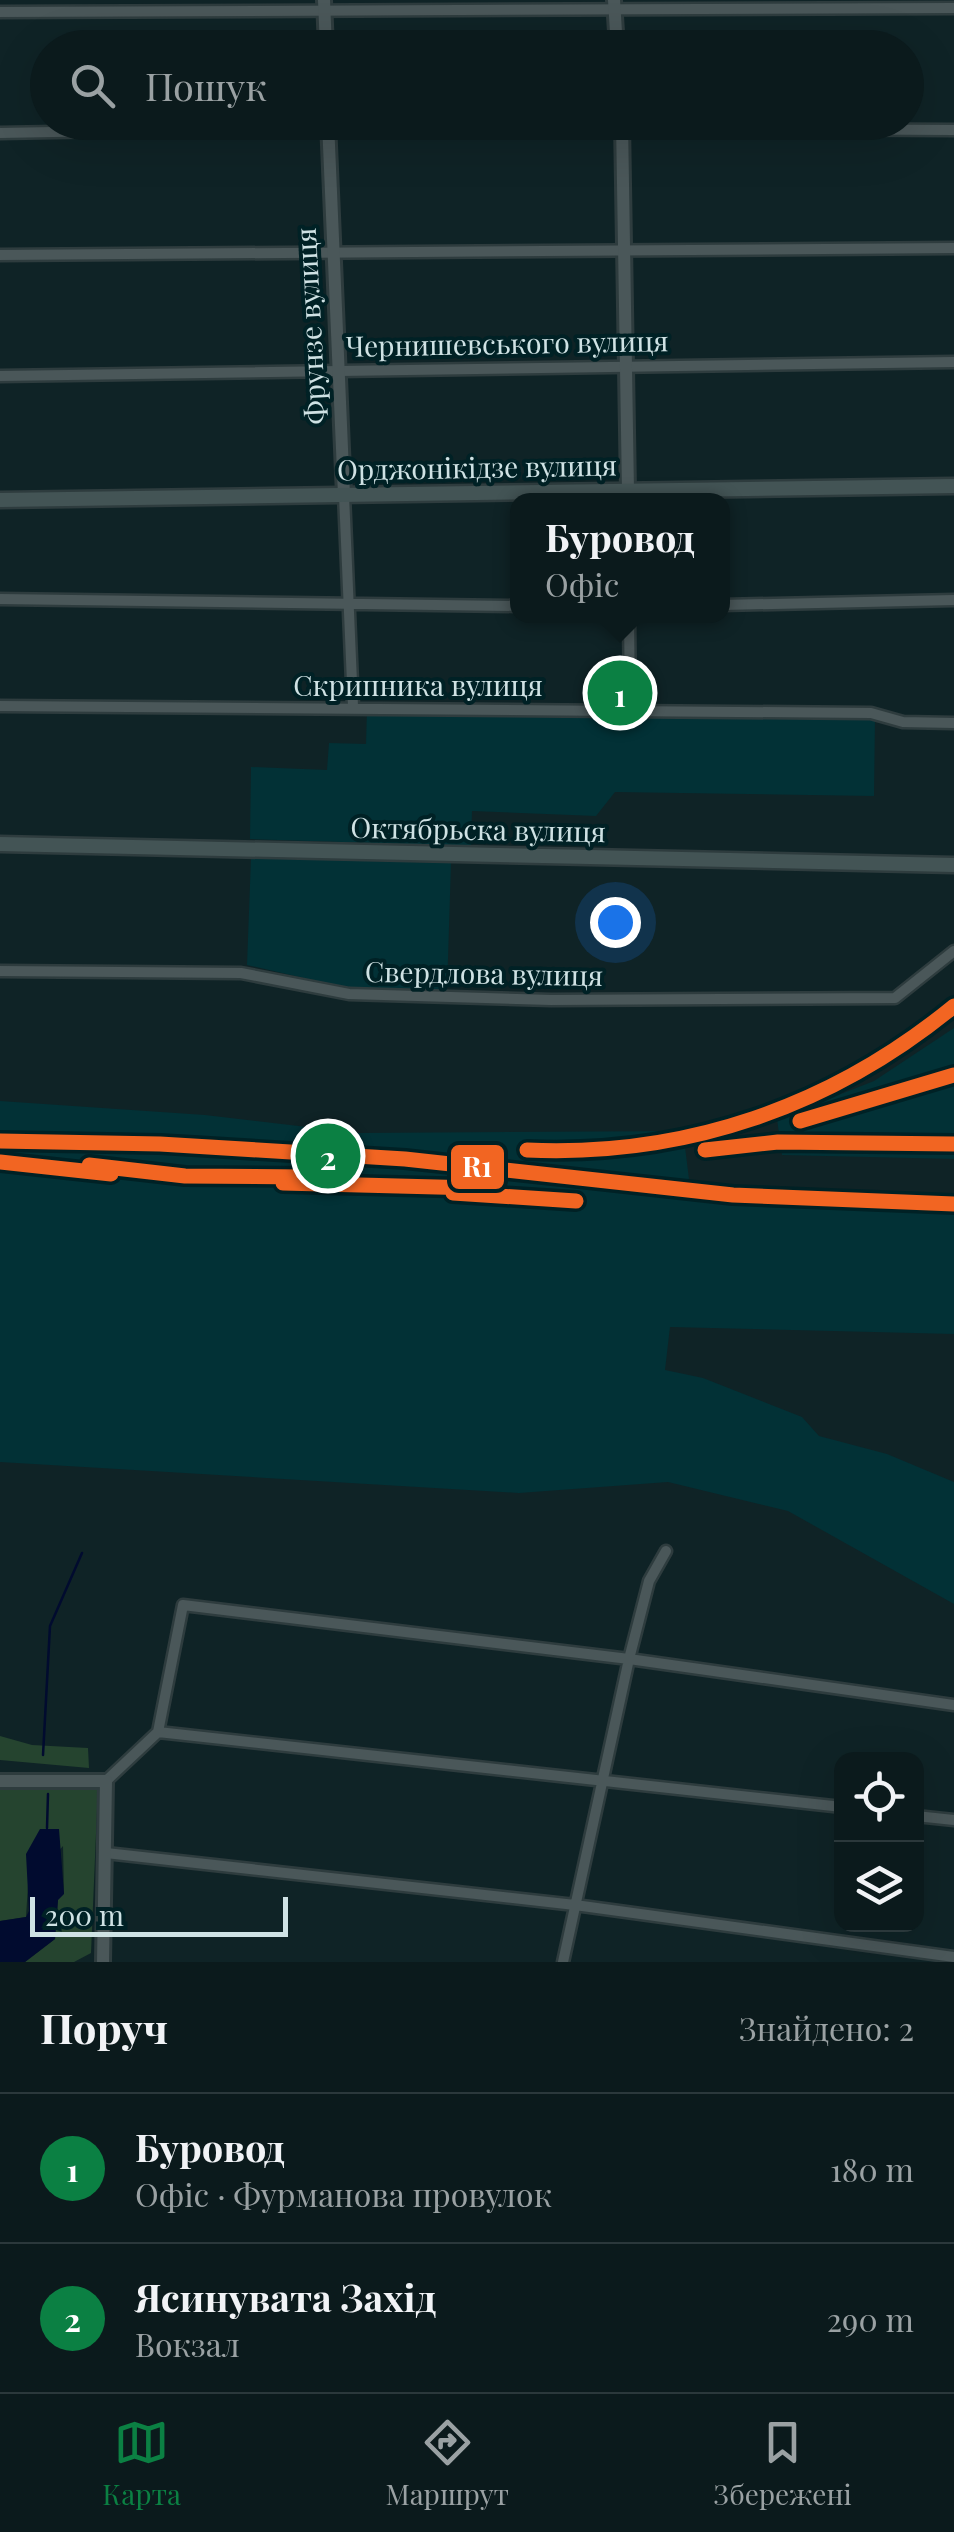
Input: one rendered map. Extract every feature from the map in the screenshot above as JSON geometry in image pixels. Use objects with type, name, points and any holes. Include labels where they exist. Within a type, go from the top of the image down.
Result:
[{"type":"main road","name":"Орджонікідзе вулиця","points":[[726,493],[954,486]]},
{"type":"main road","name":"Орджонікідзе вулиця","points":[[0,500],[510,496]]},
{"type":"main road","name":"Октябрьска вулиця","points":[[0,844],[954,865]]},
{"type":"street","points":[[324,4],[325,30]]},
{"type":"street","points":[[0,12],[74,6],[324,4],[954,8]]},
{"type":"street","points":[[615,4],[617,30]]},
{"type":"street","points":[[924,130],[954,130]]},
{"type":"street","points":[[0,133],[30,132]]},
{"type":"street","name":"Фрунзе вулиця","points":[[328,140],[353,706]]},
{"type":"street","points":[[622,140],[628,493]]},
{"type":"street","points":[[0,255],[332,249],[954,248]]},
{"type":"street","name":"Чернишевського вулиця","points":[[0,376],[954,362]]},
{"type":"street","points":[[0,599],[510,606]]},
{"type":"street","points":[[730,605],[954,600]]},
{"type":"street","points":[[629,623],[630,710]]},
{"type":"street","name":"Скрипника вулиця","points":[[0,706],[871,713],[899,722],[954,723]]},
{"type":"street","name":"Свердлова вулиця","points":[[0,972],[241,973],[349,994],[551,1000],[895,998],[954,952]]},
{"type":"street","points":[[563,1962],[649,1580],[666,1551]]},
{"type":"street","points":[[0,1781],[106,1781],[158,1732],[183,1605],[954,1705]]},
{"type":"street","points":[[158,1732],[834,1805]]},
{"type":"street","points":[[103,1962],[106,1781]]},
{"type":"street","points":[[924,1817],[954,1820]]},
{"type":"street","points":[[106,1853],[574,1905],[954,1957]]},
{"type":"shaded area","points":[[367,710],[875,716],[874,796],[615,792],[596,816],[472,811],[471,846],[250,839],[251,767],[327,770],[329,743],[366,744]]},
{"type":"shaded area","points":[[251,858],[451,863],[447,991],[347,988],[247,965]]},
{"type":"shaded area","points":[[954,1028],[954,1159],[782,1155],[777,1119],[874,1081]]},
{"type":"shaded area","points":[[0,1101],[205,1115],[358,1133],[683,1131],[690,1187],[954,1194],[954,1334],[670,1327],[665,1370],[703,1378],[802,1417],[819,1436],[887,1454],[954,1482],[954,1604],[788,1511],[668,1482],[519,1493],[0,1462]]},
{"type":"green space","points":[[0,1736],[32,1745],[88,1748],[89,1768],[0,1760]]},
{"type":"green space","points":[[0,1782],[98,1786],[91,1953],[74,1962],[25,1962],[55,1939],[58,1899],[64,1893],[63,1846],[28,1885],[26,1917],[0,1921]]},
{"type":"water","points":[[40,1829],[59,1829],[64,1894],[58,1900],[55,1939],[25,1962],[0,1962],[0,1921],[26,1917],[29,1911],[26,1854]]},
{"type":"waterway","points":[[43,1755],[50,1626],[82,1553]]},
{"type":"waterway","points":[[47,1828],[48,1794]]},
{"type":"transit line","name":"R1","points":[[527,1150],[643,1145],[754,1118],[807,1098],[858,1072],[954,1006]]},
{"type":"transit line","name":"R1","points":[[800,1121],[954,1075]]},
{"type":"transit line","name":"R1","points":[[0,1141],[160,1144],[405,1159],[733,1195],[954,1204]]},
{"type":"transit line","name":"R1","points":[[705,1150],[778,1142],[954,1144]]},
{"type":"transit line","name":"R1","points":[[0,1162],[111,1174]]},
{"type":"transit line","name":"R1","points":[[89,1165],[185,1176],[306,1177]]},
{"type":"transit line","name":"R1","points":[[283,1183],[475,1188]]},
{"type":"transit line","name":"R1","points":[[453,1193],[576,1201]]},
{"type":"place","name":"Буровод","points":[[620,693]]},
{"type":"place","name":"Ясинувата Захід","points":[[328,1156]]}]
